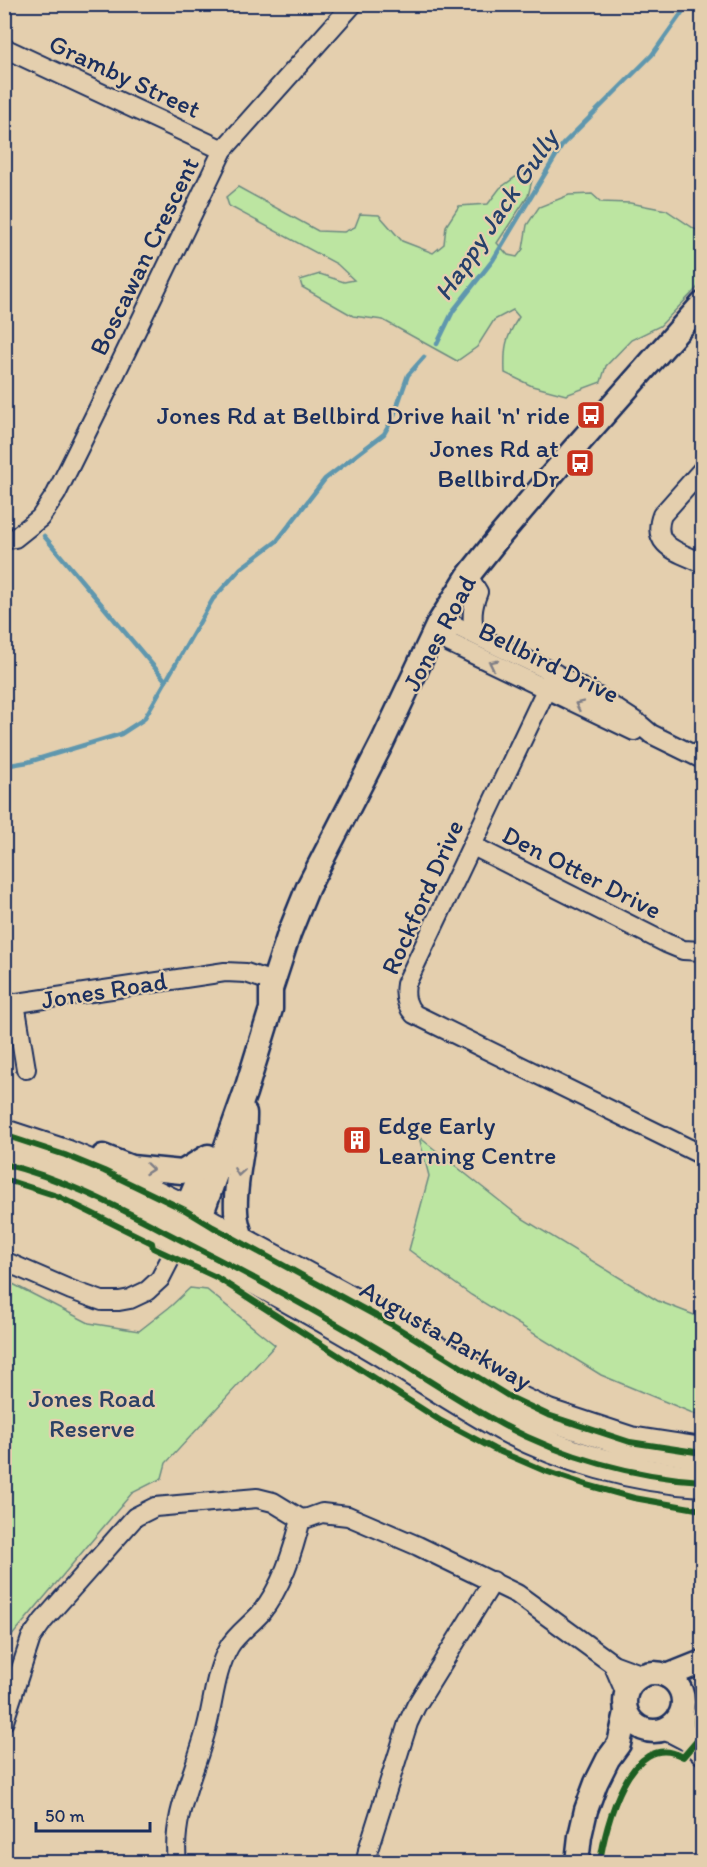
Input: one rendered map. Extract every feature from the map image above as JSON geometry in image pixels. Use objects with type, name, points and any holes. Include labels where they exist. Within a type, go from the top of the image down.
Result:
[{"type":"main road","points":[[18,1139],[104,1171],[188,1223]]},
{"type":"main road","points":[[4,1164],[30,1170],[74,1187],[188,1223]]},
{"type":"main road","name":"Augusta Parkway","points":[[188,1223],[244,1243],[393,1325],[467,1372],[529,1406],[630,1442],[702,1453]]},
{"type":"main road","name":"Augusta Parkway","points":[[188,1223],[214,1256],[320,1315],[451,1396],[505,1426],[557,1449],[612,1467],[702,1481]]},
{"type":"street","name":"Boscawan Crescent","points":[[4,540],[15,538],[40,518],[56,494],[223,150],[353,4]]},
{"type":"street","name":"Gramby Street","points":[[4,48],[223,150]]},
{"type":"street","name":"Jones Road","points":[[188,1223],[245,1093],[271,1009],[272,985],[288,934],[308,887],[382,743],[438,624],[468,576],[572,451],[702,304]]},
{"type":"street","points":[[702,470],[662,515],[659,535],[672,549],[702,563]]},
{"type":"street","name":"Bellbird Drive","points":[[468,576],[478,592],[472,608],[472,624],[475,634]]},
{"type":"street","name":"Bellbird Drive","points":[[438,624],[458,627],[475,634],[550,682],[634,731],[651,734],[702,759]]},
{"type":"street","name":"Bellbird Drive","points":[[438,624],[450,643],[550,682]]},
{"type":"street","name":"Rockford Drive","points":[[550,682],[406,984],[405,992],[409,1007],[414,1014],[469,1042],[702,1155]]},
{"type":"street","name":"Den Otter Drive","points":[[472,846],[666,943],[682,950],[702,951]]},
{"type":"street","name":"Jones Road","points":[[10,1004],[225,972],[246,973],[272,985]]},
{"type":"street","name":"Jones Road","points":[[188,1223],[258,1005],[272,985]]},
{"type":"street","points":[[10,1004],[26,1069]]},
{"type":"street","points":[[244,1243],[236,1212],[237,1186],[246,1133],[245,1093]]},
{"type":"street","points":[[18,1139],[84,1147],[131,1167],[182,1172],[208,1156]]},
{"type":"street","points":[[4,1261],[102,1301],[130,1299],[147,1291],[160,1279],[188,1223]]},
{"type":"street","points":[[4,1720],[31,1638],[135,1517],[154,1507],[257,1498],[273,1502],[301,1519],[322,1513],[348,1516],[418,1546],[517,1594],[613,1664],[643,1675]]},
{"type":"street","points":[[177,1863],[175,1846],[179,1818],[207,1726],[217,1675],[230,1645],[261,1613],[283,1577],[297,1538],[301,1519]]},
{"type":"street","points":[[366,1863],[408,1722],[493,1581]]},
{"type":"street","points":[[667,1676],[702,1662]]},
{"type":"street","points":[[613,1664],[626,1703],[637,1726],[671,1733],[698,1750]]},
{"type":"street","points":[[577,1863],[586,1810],[596,1782],[619,1744],[630,1686],[643,1675],[651,1673],[675,1680],[698,1750]]},
{"type":"street","points":[[619,1744],[677,1721],[682,1704],[694,1681],[702,1675]]},
{"type":"green space","points":[[524,171],[532,180],[528,196],[497,243],[508,255],[517,257],[523,249],[527,225],[539,207],[569,195],[592,194],[601,202],[630,203],[666,210],[702,234],[702,280],[698,287],[660,326],[631,340],[606,366],[601,382],[566,395],[532,386],[505,373],[506,344],[519,317],[513,310],[494,320],[477,347],[457,361],[383,320],[353,316],[302,287],[300,280],[320,274],[344,282],[354,280],[337,264],[229,206],[226,197],[238,187],[318,231],[344,232],[355,227],[360,214],[379,215],[402,241],[433,253],[444,244],[446,226],[459,206],[488,204],[500,188]]},
{"type":"green space","points":[[419,1137],[520,1217],[658,1301],[702,1318],[702,1414],[695,1414],[601,1375],[471,1295],[409,1250],[429,1176]]},
{"type":"green space","name":"Jones Road Reserve","points":[[5,1280],[89,1323],[139,1331],[190,1288],[207,1290],[275,1345],[166,1463],[162,1478],[132,1493],[5,1644]]},
{"type":"waterway","name":"Happy Jack Gully","points":[[437,344],[453,311],[493,260],[563,144],[652,55],[688,4]]},
{"type":"waterway","name":"Happy Jack Gully","points":[[4,766],[28,762],[121,734],[144,719],[213,599],[241,568],[277,541],[325,479],[384,434],[393,418],[408,375],[424,357]]},
{"type":"waterway","points":[[44,536],[166,681]]},
{"type":"cycle path","points":[[4,1135],[65,1155],[104,1171],[185,1210],[393,1325],[510,1397],[548,1415],[630,1442],[702,1453]]},
{"type":"cycle path","points":[[4,1164],[50,1178],[137,1217],[282,1293],[503,1425],[550,1447],[625,1470],[702,1481]]},
{"type":"cycle path","points":[[4,1179],[57,1196],[152,1243],[153,1248],[216,1277],[441,1421],[494,1449],[545,1471],[587,1485],[634,1498],[702,1510]]},
{"type":"cycle path","points":[[600,1862],[614,1805],[624,1785],[635,1768],[648,1756],[664,1751],[683,1757],[701,1736],[696,1720],[702,1704]]},
{"type":"place","name":"Jones Rd at Bellbird Drive hail 'n' ride","points":[[591,415]]},
{"type":"place","name":"Jones Rd at Bellbird Dr","points":[[580,463]]},
{"type":"place","name":"Edge Early Learning Centre","points":[[357,1140]]}]
